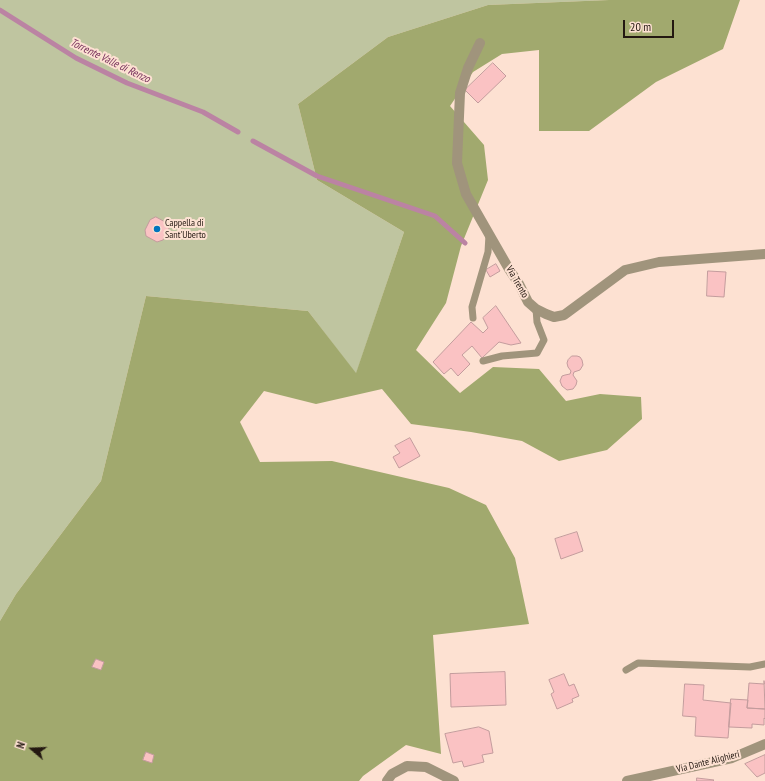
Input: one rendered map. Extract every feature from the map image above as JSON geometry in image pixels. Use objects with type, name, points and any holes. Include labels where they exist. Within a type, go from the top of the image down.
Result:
[{"type":"street","name":"Via Trento","points":[[480,43],[468,68],[460,93],[457,163],[466,194],[528,302],[536,309],[554,317],[564,315],[625,270],[660,262],[765,254]]},
{"type":"street","name":"Via Dante Alighieri","points":[[627,781],[732,758],[765,744]]},
{"type":"street","points":[[387,781],[392,774],[407,766],[426,767],[454,781]]},
{"type":"lane","points":[[473,318],[472,306],[488,252],[489,233]]},
{"type":"lane","points":[[483,361],[502,356],[537,352],[544,340],[537,322],[536,309]]},
{"type":"lane","points":[[626,670],[638,663],[750,667],[765,664]]},
{"type":"green space","points":[[0,0],[609,0],[488,5],[388,37],[298,104],[317,180],[404,232],[356,374],[308,311],[146,296],[101,481],[16,594],[0,621]]},
{"type":"green space","points":[[609,0],[740,0],[723,49],[656,82],[589,131],[539,131],[539,50],[502,54],[473,72],[450,106],[484,145],[488,180],[461,246],[446,303],[416,350],[460,393],[493,367],[539,369],[566,401],[600,394],[641,397],[642,419],[607,450],[559,461],[522,441],[411,424],[382,389],[316,404],[264,391],[240,422],[260,462],[332,461],[449,488],[486,505],[515,558],[529,624],[433,635],[441,754],[406,745],[363,776],[359,781],[0,781],[0,621],[16,594],[101,481],[146,296],[308,311],[356,373],[404,232],[317,180],[298,104],[388,37],[488,5]]},
{"type":"building","points":[[493,63],[506,76],[478,103],[465,90]]},
{"type":"building","name":"Cappella di Sant'Uberto","points":[[156,217],[167,223],[169,229],[163,240],[157,242],[146,236],[145,230],[150,220]]},
{"type":"building","points":[[496,264],[500,271],[490,277],[486,270]]},
{"type":"building","points":[[708,271],[726,272],[724,297],[707,296]]},
{"type":"building","points":[[496,306],[521,343],[511,345],[499,342],[482,358],[472,346],[462,355],[470,364],[458,376],[451,368],[444,374],[433,362],[471,322],[483,333],[488,328],[483,318]]},
{"type":"building","points":[[572,356],[580,357],[583,365],[580,370],[574,372],[573,375],[577,381],[576,385],[573,389],[567,390],[562,386],[560,381],[562,376],[570,374],[571,371],[567,363]]},
{"type":"building","points":[[410,438],[420,456],[399,468],[393,457],[400,453],[395,446]]},
{"type":"building","points":[[577,532],[583,551],[561,559],[555,539]]},
{"type":"building","points":[[96,659],[104,662],[101,670],[92,667]]},
{"type":"building","points":[[505,672],[506,705],[451,707],[450,674]]},
{"type":"building","points":[[564,674],[569,686],[574,684],[579,696],[572,699],[573,702],[557,709],[551,694],[554,692],[549,680]]},
{"type":"building","points":[[764,681],[765,709],[747,708],[749,683],[764,684]]},
{"type":"building","points":[[685,684],[704,685],[703,700],[731,703],[728,738],[695,736],[696,717],[683,716]]},
{"type":"building","points":[[731,699],[748,700],[747,708],[765,709],[764,725],[752,724],[752,728],[729,727]]},
{"type":"building","points":[[479,727],[489,731],[493,753],[482,755],[484,762],[464,767],[462,761],[453,763],[445,734]]},
{"type":"building","points":[[146,752],[154,755],[152,763],[143,760]]},
{"type":"building","points":[[765,755],[765,773],[757,777],[745,764]]},
{"type":"building","points":[[697,778],[714,780],[697,781]]},
{"type":"waterway","name":"Torrente Valle di Renzo","points":[[0,10],[76,58],[127,83],[203,112],[238,132]]},
{"type":"waterway","name":"Torrente Valle di Renzo","points":[[253,141],[317,176],[435,216],[465,243]]},
{"type":"place","name":"Cappella di Sant'Uberto","points":[[157,229]]}]
